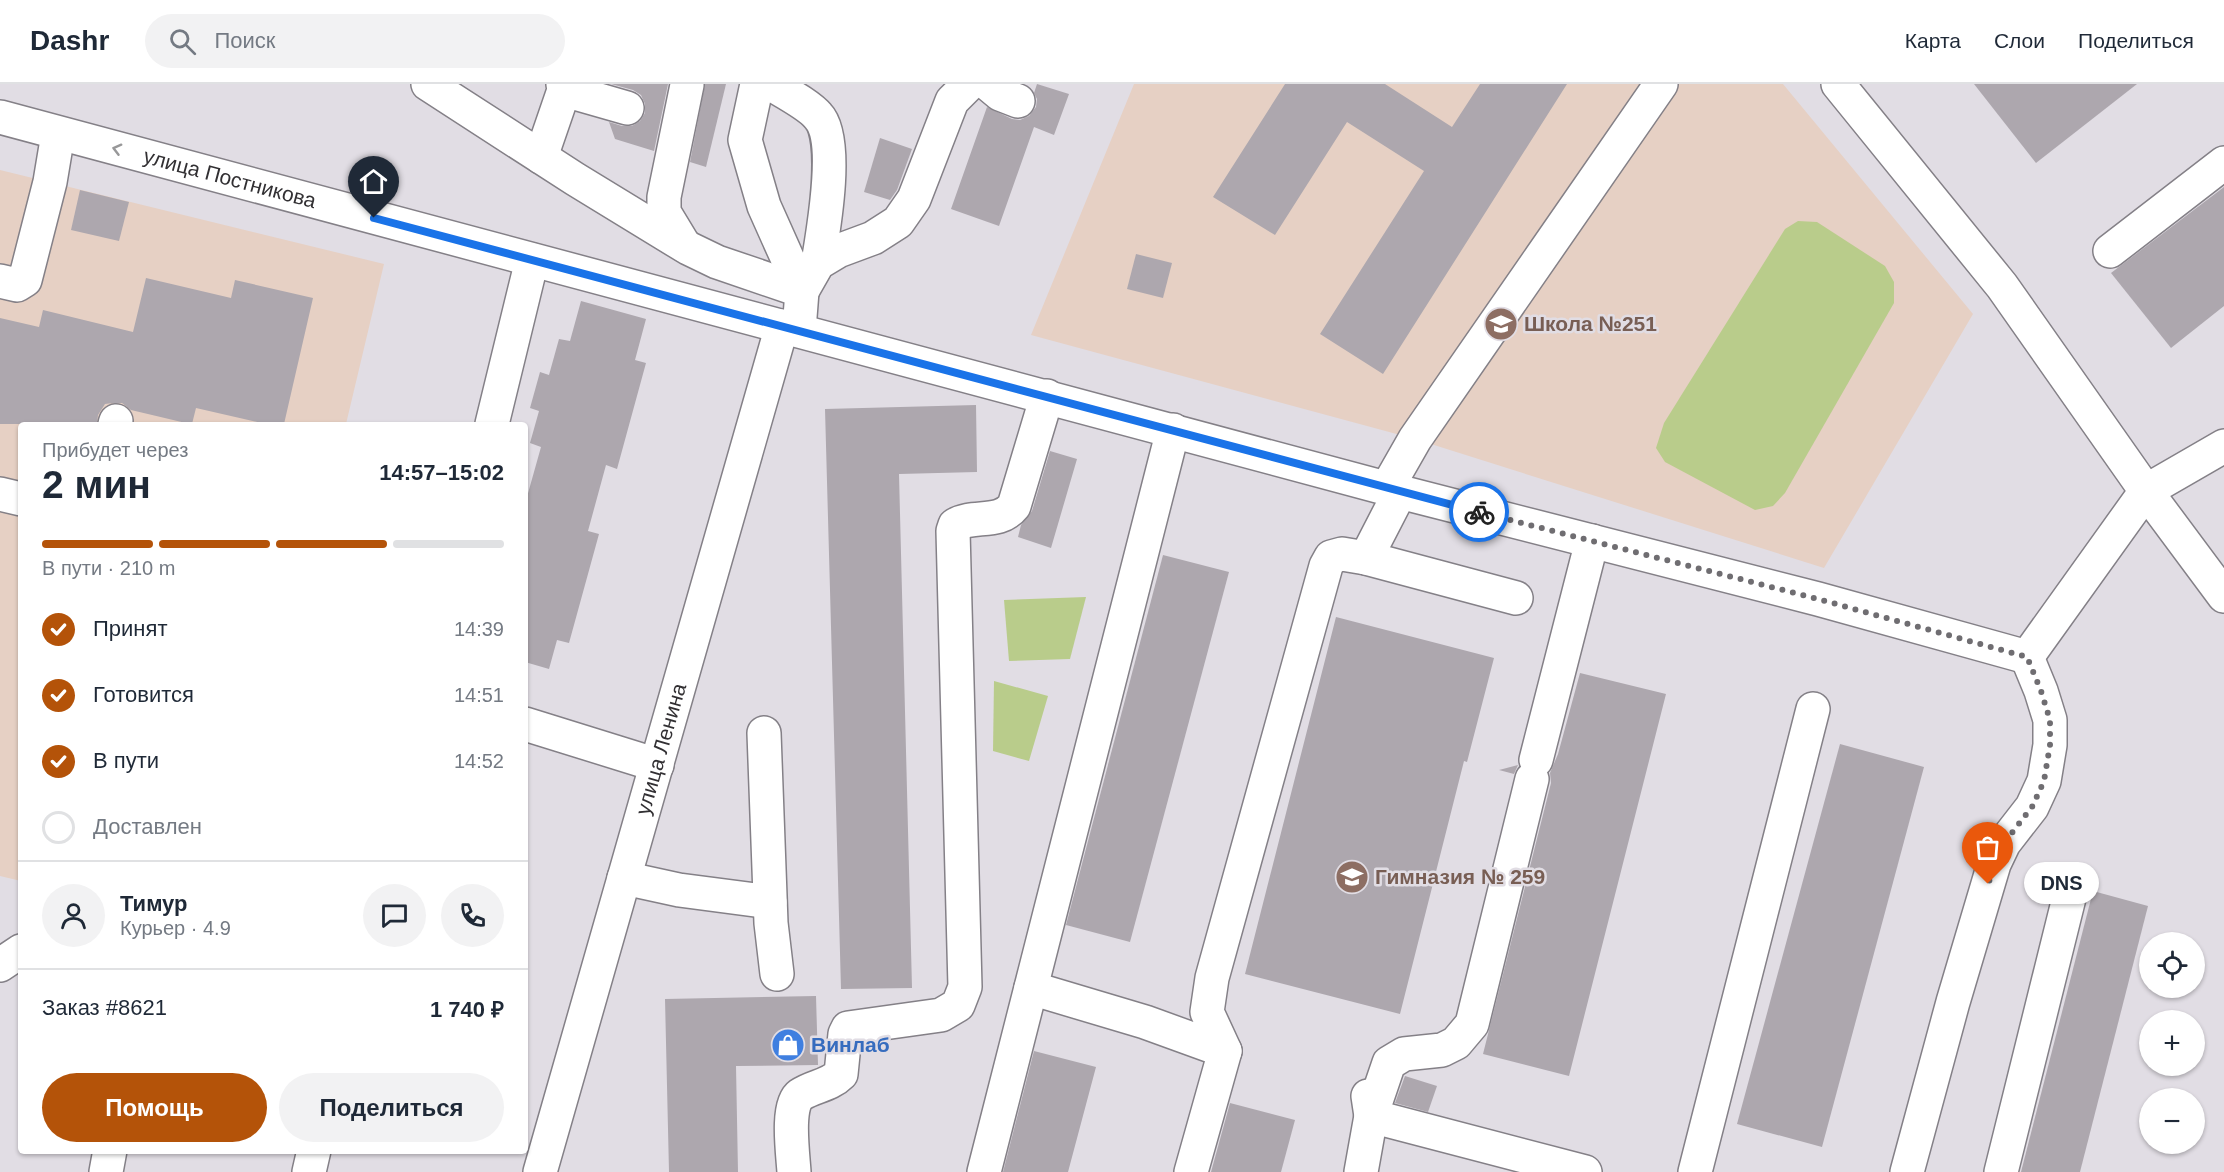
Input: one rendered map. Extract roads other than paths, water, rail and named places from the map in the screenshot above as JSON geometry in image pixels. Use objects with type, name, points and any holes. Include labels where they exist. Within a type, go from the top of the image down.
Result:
[{"type":"street","points":[[428,84],[685,246],[717,262],[802,291]]},
{"type":"street","points":[[757,84],[745,140],[764,206],[802,291]]},
{"type":"street","points":[[771,84],[819,116],[826,134],[829,163],[828,200],[819,263],[802,291]]},
{"type":"street","points":[[819,263],[838,251],[873,238],[898,222],[914,199],[952,101],[969,84]]},
{"type":"street","points":[[988,84],[1000,94],[1018,101]]},
{"type":"street","points":[[1366,558],[1415,439],[1661,84]]},
{"type":"street","points":[[685,246],[664,212],[664,205],[687,85]]},
{"type":"street","points":[[541,157],[563,87],[627,108]]},
{"type":"street","points":[[1849,88],[2002,286],[2146,491],[2213,559],[2224,596]]},
{"type":"street","name":"улица Постникова","points":[[0,117],[1393,490],[1818,599],[2027,657]]},
{"type":"street","points":[[0,281],[17,285],[25,280],[50,182],[58,134]]},
{"type":"street","points":[[2110,251],[2224,163]]},
{"type":"street","points":[[492,422],[532,260]]},
{"type":"street","name":"улица Ленина","points":[[540,1172],[657,765],[802,291]]},
{"type":"street","points":[[794,1172],[791,1110],[799,1096],[834,1082],[842,1074],[845,1034],[848,1028],[941,1015],[958,1005],[965,987],[953,531],[955,525],[962,521],[1001,517],[1009,513],[1014,506],[1047,396]]},
{"type":"street","points":[[984,1172],[1173,430]]},
{"type":"street","points":[[1907,1172],[1953,1002],[1994,864],[2004,843],[2032,807],[2044,781],[2050,745],[2050,720],[2027,657],[2146,491],[2224,446]]},
{"type":"street","points":[[0,494],[18,498]]},
{"type":"street","points":[[1361,1172],[1367,1103],[1389,1063],[1404,1054],[1442,1050],[1456,1043],[1472,1024],[1592,541]]},
{"type":"street","points":[[1191,1172],[1225,1051],[1207,1012],[1212,978],[1326,566],[1331,557],[1342,554],[1366,558],[1516,598]]},
{"type":"street","points":[[1695,1172],[1813,709]]},
{"type":"street","points":[[528,725],[657,765]]},
{"type":"street","points":[[764,733],[770,902],[777,974]]},
{"type":"street","points":[[624,878],[679,890],[770,902]]},
{"type":"street","points":[[2001,1172],[2071,890]]},
{"type":"street","points":[[0,965],[18,953]]},
{"type":"street","points":[[1031,988],[1145,1022],[1225,1051]]},
{"type":"street","points":[[1367,1103],[1585,1172]]},
{"type":"street","points":[[106,1172],[109,1154]]},
{"type":"street","points":[[309,1172],[313,1154]]},
{"type":"place","name":"Школа №251","points":[[1501,324]]},
{"type":"place","name":"Гимназия № 259","points":[[1352,877]]},
{"type":"place","name":"DNS","points":[[1988,884]]},
{"type":"place","name":"Винлаб","points":[[788,1045]]}]
